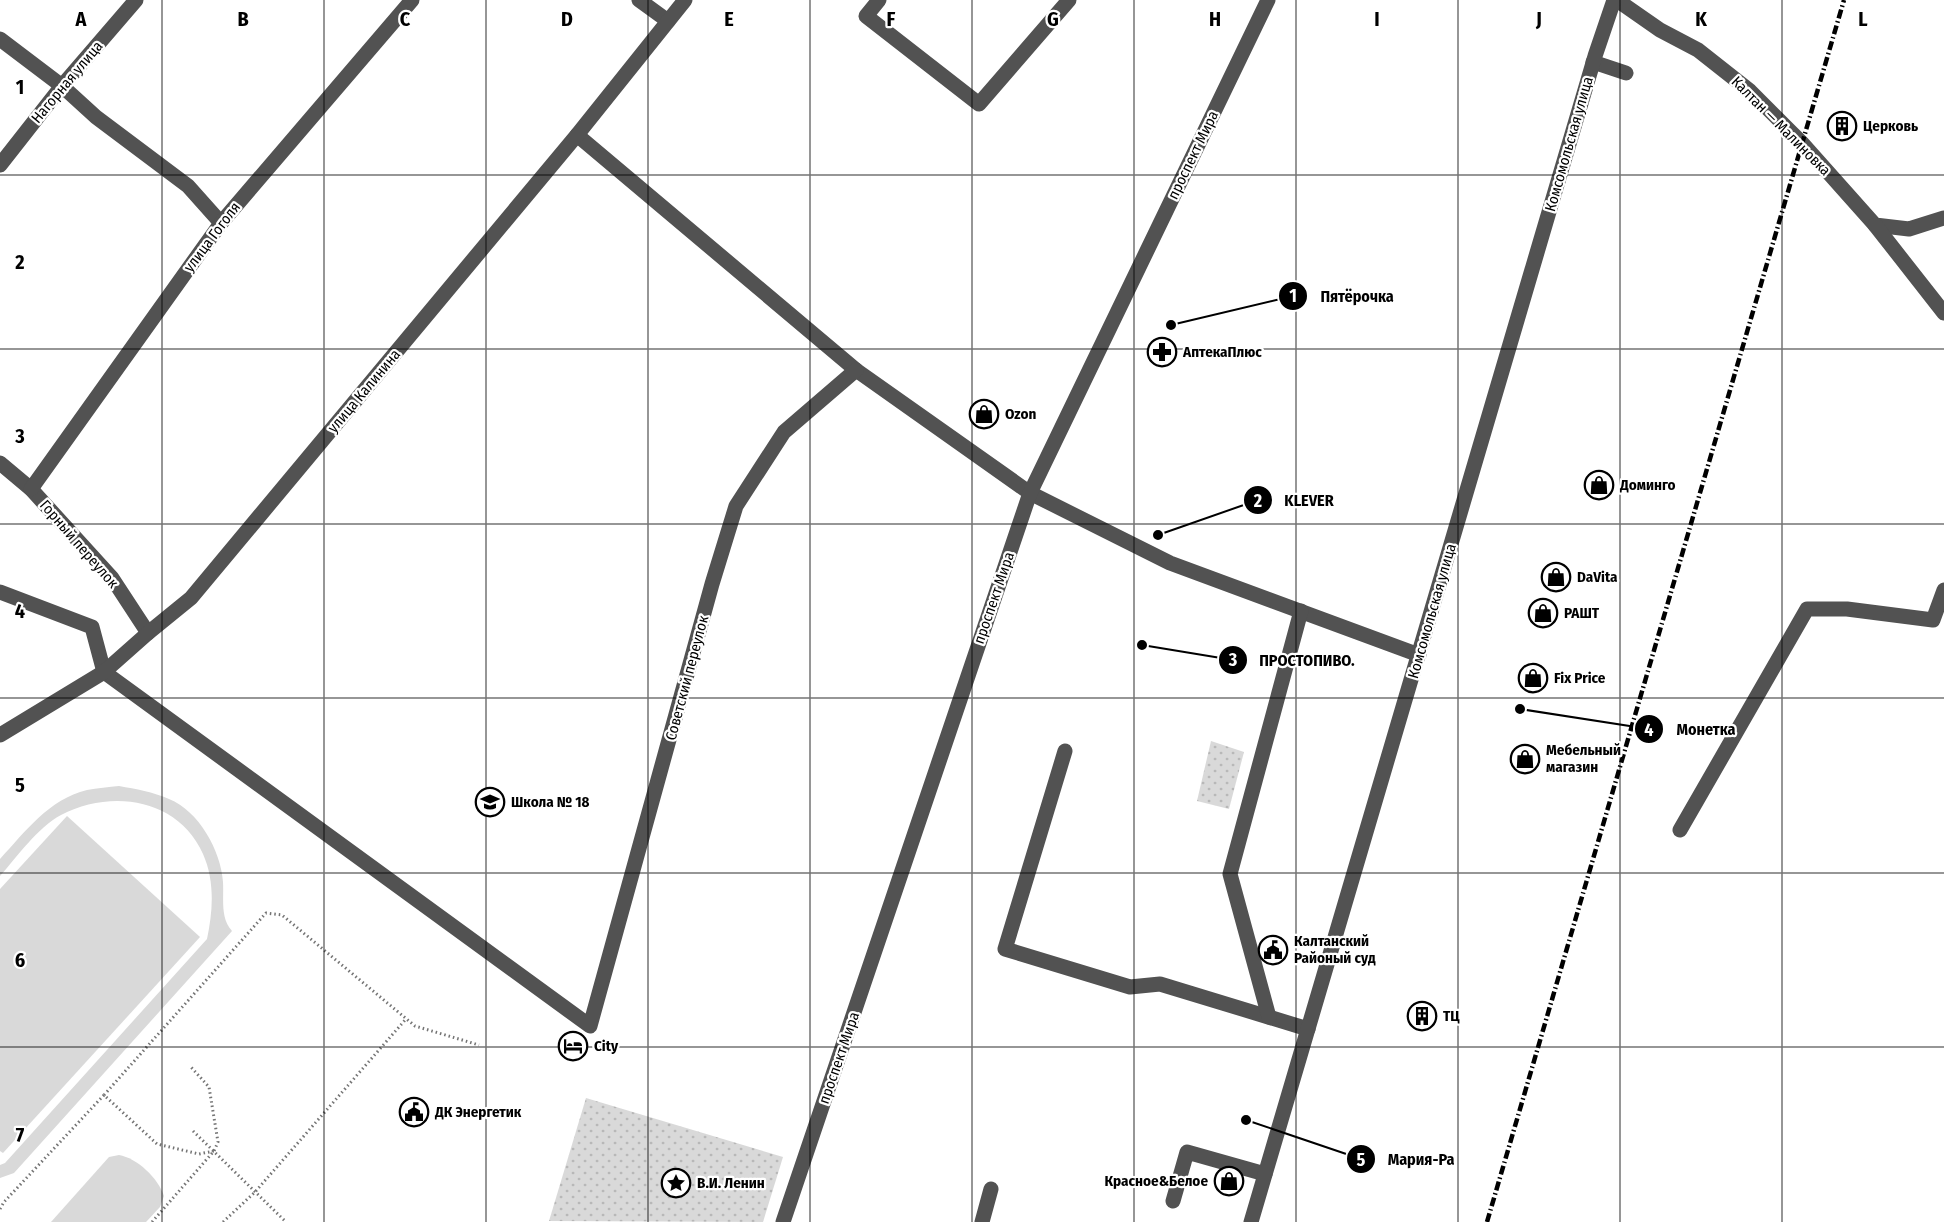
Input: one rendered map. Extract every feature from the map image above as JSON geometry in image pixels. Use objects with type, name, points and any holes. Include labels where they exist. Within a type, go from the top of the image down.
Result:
[{"type":"street","name":"Нагорная улица","points":[[0,165],[62,86],[136,0]]},
{"type":"street","name":"улица Гоголя","points":[[32,489],[220,223],[412,0]]},
{"type":"street","points":[[639,0],[668,21]]},
{"type":"street","name":"улица Калинина","points":[[0,735],[104,672],[191,598],[577,135],[685,0]]},
{"type":"street","points":[[879,0],[866,16],[979,104],[1069,0]]},
{"type":"street","name":"проспект Мира","points":[[783,1222],[1030,493],[1268,0]]},
{"type":"street","name":"Комсомольская улица","points":[[1251,1222],[1593,62],[1615,0]]},
{"type":"street","name":"Калтан — Малиновка","points":[[1615,0],[1660,30],[1698,50],[1750,91],[1802,144],[1875,225],[1944,313]]},
{"type":"street","points":[[0,39],[62,86],[96,117],[188,186],[220,223]]},
{"type":"street","points":[[1593,62],[1626,73]]},
{"type":"street","points":[[577,135],[856,370],[1030,493],[1170,562],[1419,655]]},
{"type":"street","points":[[1875,225],[1909,229],[1944,218]]},
{"type":"street","name":"Советский переулок","points":[[104,672],[590,1026],[712,584],[736,506],[784,432],[856,370]]},
{"type":"street","name":"Горный переулок","points":[[0,463],[32,489],[112,578],[148,633]]},
{"type":"street","points":[[1680,830],[1807,609],[1846,609],[1933,620],[1944,590]]},
{"type":"street","points":[[0,592],[92,627],[104,672]]},
{"type":"street","points":[[1269,1017],[1230,874],[1301,611]]},
{"type":"street","points":[[1065,752],[1005,949],[1130,987],[1160,984],[1308,1029]]},
{"type":"street","points":[[1173,1201],[1187,1152],[1265,1174]]},
{"type":"street","points":[[982,1222],[991,1189]]},
{"type":"path","points":[[0,1209],[2,1202],[104,1095],[266,913],[282,915],[415,1026],[479,1045]]},
{"type":"path","points":[[224,1222],[255,1192],[406,1019]]},
{"type":"path","points":[[152,1222],[214,1151],[218,1142],[209,1087],[190,1066]]},
{"type":"path","points":[[104,1095],[157,1144],[199,1154],[214,1151]]},
{"type":"path","points":[[193,1131],[286,1222]]},
{"type":"shaded area","points":[[1211,741],[1244,752],[1229,809],[1197,801]]},
{"type":"shaded area","points":[[119,786],[169,799],[180,805],[199,822],[207,833],[218,858],[223,882],[224,914],[232,931],[14,1173],[0,1178],[0,1165],[5,1163],[207,939],[212,896],[210,875],[203,854],[192,835],[177,821],[160,810],[141,804],[121,801],[101,802],[61,815],[36,835],[0,876],[0,859],[49,809],[73,794]]},
{"type":"shaded area","points":[[67,816],[200,937],[3,1153],[0,1151],[0,889]]},
{"type":"shaded area","points":[[586,1098],[783,1157],[763,1222],[549,1221]]},
{"type":"shaded area","points":[[119,1155],[133,1160],[146,1170],[157,1182],[164,1196],[160,1207],[146,1222],[51,1222],[109,1157]]},
{"type":"railway","points":[[1487,1222],[1844,0]]},
{"type":"place","name":"Церковь","points":[[1842,126]]},
{"type":"place","name":"Пятёрочка","points":[[1171,325]]},
{"type":"place","name":"АптекаПлюс","points":[[1162,352]]},
{"type":"place","name":"Ozon","points":[[984,414]]},
{"type":"place","name":"Доминго","points":[[1599,485]]},
{"type":"place","name":"KLEVER","points":[[1158,535]]},
{"type":"place","name":"DaVita","points":[[1556,577]]},
{"type":"place","name":"РАШТ","points":[[1543,613]]},
{"type":"place","name":"ПРОСТОПИВО.","points":[[1142,645]]},
{"type":"place","name":"Fix Price","points":[[1533,678]]},
{"type":"place","name":"Монетка","points":[[1520,709]]},
{"type":"place","name":"Мебельный магазин","points":[[1525,759]]},
{"type":"place","name":"Школа № 18","points":[[490,802]]},
{"type":"place","name":"Калтанский Районый суд","points":[[1273,950]]},
{"type":"place","name":"ТЦ","points":[[1422,1016]]},
{"type":"place","name":"City","points":[[573,1046]]},
{"type":"place","name":"ДК Энергетик","points":[[414,1112]]},
{"type":"place","name":"Мария-Ра","points":[[1246,1120]]},
{"type":"place","name":"Красное&Белое","points":[[1229,1181]]},
{"type":"place","name":"В.И. Ленин","points":[[676,1183]]}]
